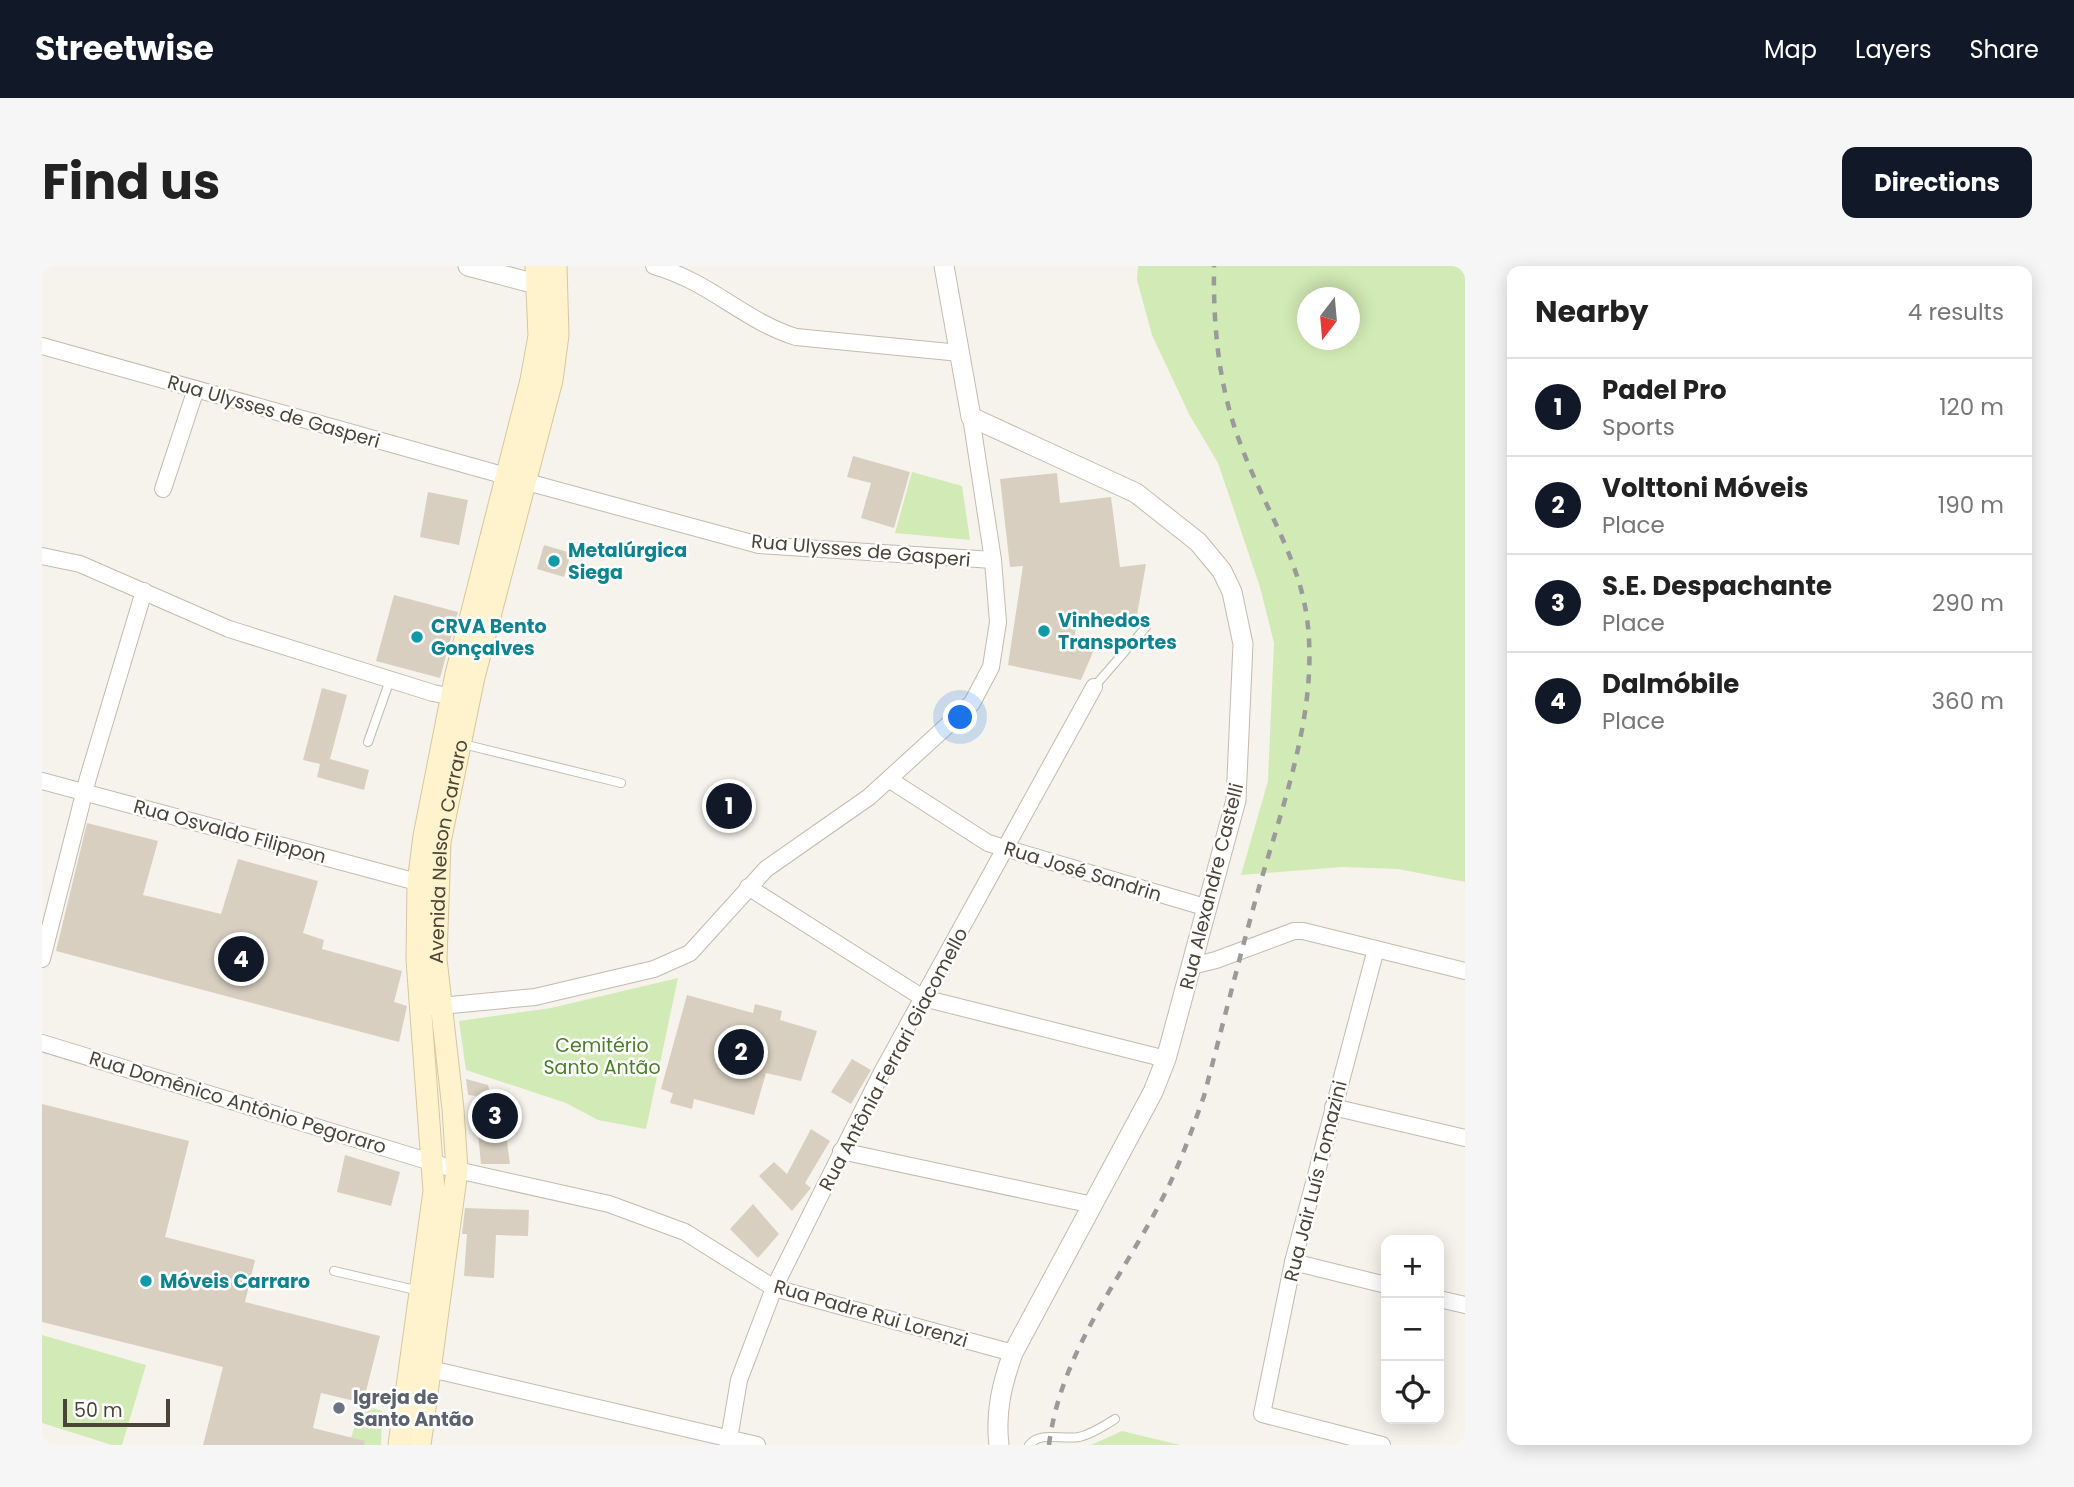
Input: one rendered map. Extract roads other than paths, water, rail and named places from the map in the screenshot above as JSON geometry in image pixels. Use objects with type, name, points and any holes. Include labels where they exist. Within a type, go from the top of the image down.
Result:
[{"type":"main road","name":"Avenida Nelson Carraro","points":[[431,1292],[434,1161],[426,959],[428,885],[443,782],[506,476],[531,380],[544,280],[556,266]]},
{"type":"main road","name":"Avenida Nelson Carraro","points":[[465,676],[527,482],[552,380],[558,335],[544,280]]},
{"type":"main road","name":"Avenida Nelson Carraro","points":[[443,782],[460,743],[460,699]]},
{"type":"main road","name":"Avenida Nelson Carraro","points":[[420,1445],[421,1367],[431,1292],[457,1170],[453,1109],[430,1007]]},
{"type":"main road","name":"Avenida Nelson Carraro","points":[[399,1445],[421,1367]]},
{"type":"street","points":[[468,266],[544,280]]},
{"type":"street","points":[[654,266],[699,282],[773,331],[796,337],[960,353]]},
{"type":"street","points":[[430,1007],[535,997],[675,962],[701,943],[748,887],[785,854],[890,780],[972,703],[984,684],[996,646],[998,622],[993,560],[944,266]]},
{"type":"street","name":"Rua Ulysses de Gasperi","points":[[42,346],[506,476],[512,486],[527,482],[759,545],[993,560]]},
{"type":"street","points":[[163,489],[195,389]]},
{"type":"street","name":"Rua Alexandre Castelli","points":[[971,417],[1136,493],[1198,542],[1222,571],[1232,592],[1243,644],[1236,800],[1166,1059],[1153,1092],[1013,1353],[1002,1385],[998,1411],[999,1445]]},
{"type":"street","points":[[42,556],[80,564],[229,629],[390,680],[460,699]]},
{"type":"street","points":[[42,959],[44,938],[144,591]]},
{"type":"street","name":"Rua Antônia Ferrari Giacomello","points":[[729,1441],[739,1380],[774,1288],[841,1151],[1094,687]]},
{"type":"street","name":"Rua José Sandrin","points":[[890,780],[988,842],[1208,908]]},
{"type":"street","name":"Rua Osvaldo Filippon","points":[[42,781],[428,885]]},
{"type":"street","points":[[748,887],[923,998],[1166,1059]]},
{"type":"street","points":[[1192,966],[1294,932],[1465,971]]},
{"type":"street","name":"Rua Jair Luís Tomazini","points":[[1376,949],[1293,1262],[1262,1414],[1382,1445]]},
{"type":"street","name":"Rua Domênico Antônio Pegoraro","points":[[42,1043],[457,1170]]},
{"type":"street","points":[[1333,1107],[1465,1138]]},
{"type":"street","points":[[841,1151],[1093,1205]]},
{"type":"street","name":"Rua Padre Rui Lorenzi","points":[[457,1170],[584,1198],[651,1218],[713,1247],[774,1288],[1013,1353]]},
{"type":"street","points":[[1293,1262],[1381,1284]]},
{"type":"street","points":[[1444,1299],[1465,1305]]},
{"type":"street","points":[[421,1367],[729,1441],[757,1445]]},
{"type":"lane","points":[[1094,687],[1146,627]]},
{"type":"lane","points":[[368,742],[390,680]]},
{"type":"lane","points":[[460,743],[621,783]]},
{"type":"lane","points":[[334,1271],[431,1292]]},
{"type":"lane","points":[[1029,1445],[1033,1440],[1043,1437],[1080,1437],[1115,1419]]},
{"type":"railway","points":[[1049,1445],[1055,1412],[1078,1350],[1166,1192],[1204,1096],[1251,917],[1287,794],[1307,694],[1308,627],[1304,603],[1290,557],[1251,470],[1228,404],[1216,336],[1214,266]]},
{"type":"place","name":"Metalúrgica Siega","points":[[554,561]]},
{"type":"place","name":"Vinhedos Transportes","points":[[1044,631]]},
{"type":"place","name":"CRVA Bento Gonçalves","points":[[417,637]]},
{"type":"place","name":"Padel Pro","points":[[729,806]]},
{"type":"place","name":"Dalmóbile","points":[[241,959]]},
{"type":"place","name":"Volttoni Móveis","points":[[741,1052]]},
{"type":"place","name":"S.E. Despachante","points":[[495,1116]]},
{"type":"place","name":"Móveis Carraro","points":[[146,1281]]},
{"type":"place","name":"Igreja de Santo Antão","points":[[339,1408]]},
{"type":"park label","name":"Cemitério Santo Antão","points":[[602,1056]]}]
